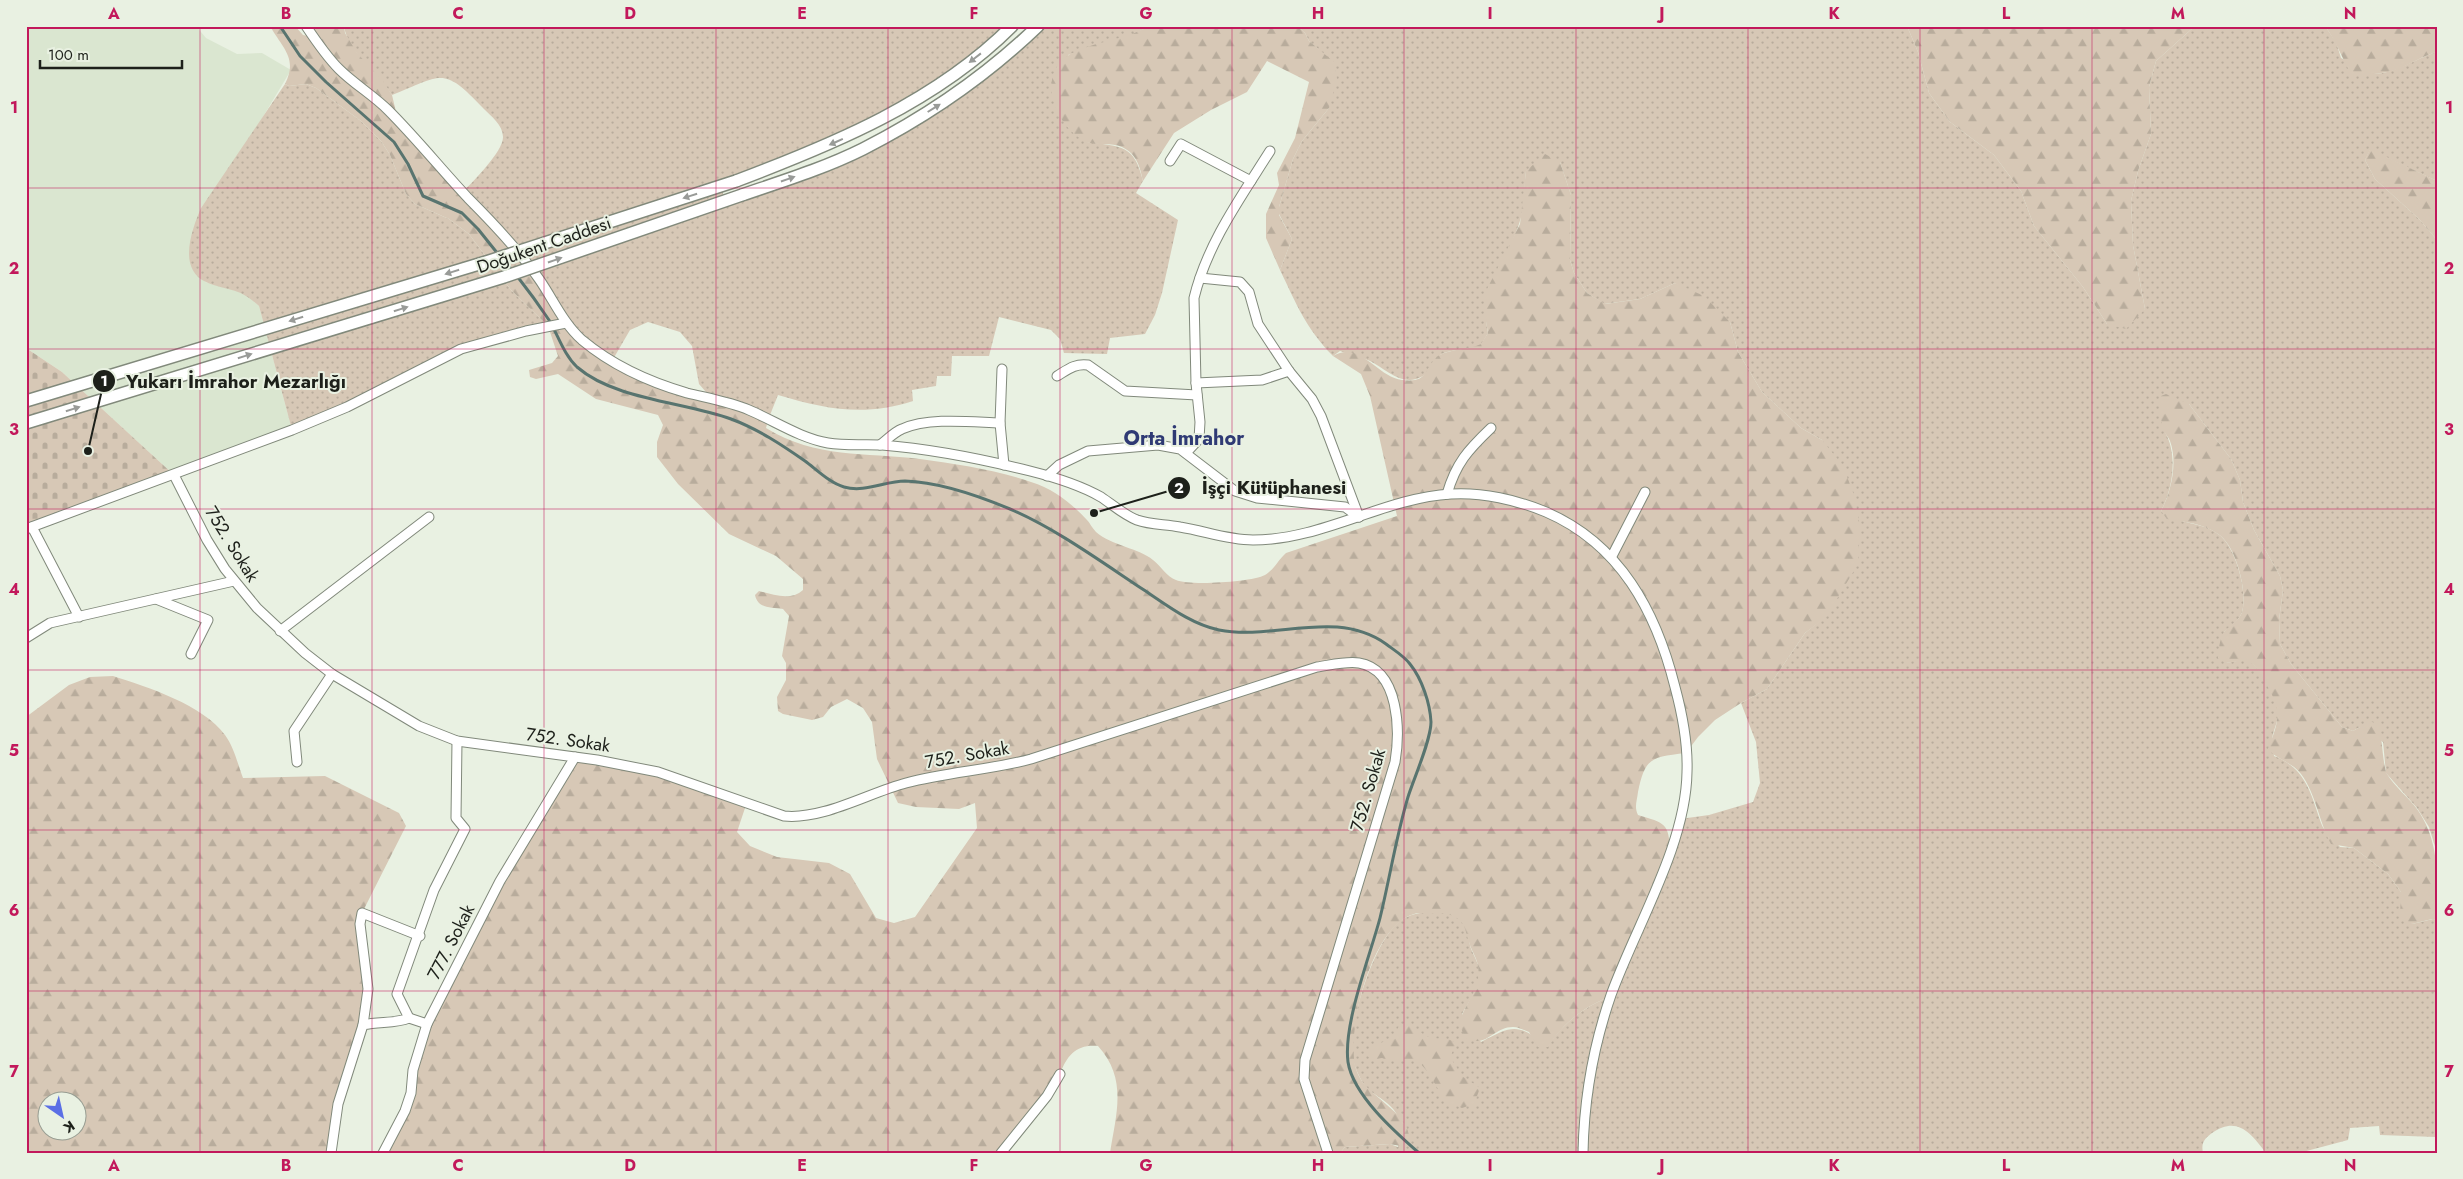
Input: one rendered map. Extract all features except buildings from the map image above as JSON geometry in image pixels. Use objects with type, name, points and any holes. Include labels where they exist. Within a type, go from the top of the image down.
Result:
[{"type":"main road","name":"Doğukent Caddesi","points":[[26,402],[490,261],[736,181],[807,155],[879,120],[954,74],[999,39],[1012,26]]},
{"type":"main road","name":"Doğukent Caddesi","points":[[26,423],[504,278],[829,164],[863,149],[913,122],[964,89],[1011,52],[1038,26]]},
{"type":"street","points":[[306,26],[325,53],[342,72],[388,110],[499,230],[540,280],[566,323],[579,337],[602,354],[645,379],[746,408],[783,427],[826,443],[880,445],[1004,465],[1047,476],[1097,495],[1137,520],[1190,529],[1212,536],[1248,541],[1298,537],[1418,499],[1447,494],[1470,493],[1496,497],[1545,512],[1584,534],[1612,556],[1635,588],[1664,650],[1676,689],[1687,767],[1680,819],[1626,956],[1598,1037],[1589,1070],[1584,1114],[1583,1153]]},
{"type":"street","points":[[1170,161],[1181,144],[1251,181]]},
{"type":"street","points":[[1186,453],[1199,439],[1194,298],[1208,255],[1270,151]]},
{"type":"street","points":[[1200,278],[1240,282],[1249,292],[1258,324],[1290,372],[1302,384],[1321,416],[1359,517]]},
{"type":"street","points":[[79,617],[29,528],[174,475],[347,406],[461,349],[526,330],[566,323]]},
{"type":"street","points":[[1057,376],[1072,366],[1081,364],[1088,365],[1125,391],[1197,395]]},
{"type":"street","points":[[1002,369],[1000,423],[1004,465]]},
{"type":"street","points":[[1196,383],[1262,380],[1290,372]]},
{"type":"street","points":[[880,445],[902,429],[926,424],[944,421],[1000,423]]},
{"type":"street","points":[[1447,494],[1454,472],[1461,459],[1491,428]]},
{"type":"street","points":[[1047,476],[1059,465],[1088,452],[1158,445],[1180,449],[1235,491],[1257,498],[1345,507],[1359,517]]},
{"type":"street","name":"752. Sokak","points":[[174,475],[207,540],[234,581],[280,631],[332,674],[419,726],[457,741],[574,757],[658,772],[773,813],[798,818],[905,783],[1001,767],[1031,759],[1317,668],[1342,663],[1360,663],[1369,667],[1384,681],[1394,699],[1398,728],[1398,747],[1305,1060],[1304,1079],[1328,1153]]},
{"type":"street","points":[[1612,556],[1645,492]]},
{"type":"street","points":[[280,631],[429,517]]},
{"type":"street","points":[[26,638],[50,623],[234,581]]},
{"type":"street","points":[[156,599],[208,620],[191,654]]},
{"type":"street","points":[[297,762],[294,731],[332,674]]},
{"type":"street","points":[[410,1018],[397,994],[420,936],[434,890],[464,829],[456,818],[457,741]]},
{"type":"street","name":"777. Sokak","points":[[383,1153],[405,1111],[411,1093],[417,1052],[428,1024],[500,881],[574,757]]},
{"type":"street","points":[[331,1153],[338,1104],[363,1025],[368,989],[360,924],[362,913],[420,936]]},
{"type":"street","points":[[363,1025],[378,1021],[400,1022],[410,1018],[428,1024]]},
{"type":"street","points":[[1001,1153],[1047,1096],[1060,1074]]},
{"type":"shaded area","points":[[26,26],[196,26],[206,38],[237,54],[262,53],[291,70],[246,145],[201,208],[205,282],[245,293],[259,306],[292,430],[174,475],[62,372],[26,348]]},
{"type":"green space","points":[[270,26],[295,26],[303,35],[312,37],[306,26],[344,26],[345,33],[357,53],[383,81],[392,95],[398,120],[499,230],[566,323],[622,368],[768,420],[766,428],[804,445],[822,450],[962,465],[1004,474],[1039,485],[1068,502],[1102,537],[1147,556],[1170,576],[1183,582],[1247,580],[1265,575],[1286,553],[1397,516],[1370,396],[1361,374],[1333,356],[1343,352],[1352,353],[1368,361],[1384,373],[1402,380],[1411,380],[1421,377],[1441,354],[1481,344],[1488,333],[1484,310],[1486,291],[1520,224],[1526,171],[1545,154],[1560,162],[1571,195],[1570,260],[1574,273],[1587,293],[1605,304],[1640,299],[1675,283],[1704,296],[1730,322],[1738,352],[1762,392],[1801,428],[1822,440],[1843,466],[1854,495],[1860,526],[1858,564],[1826,617],[1805,633],[1767,689],[1715,720],[1698,737],[1686,753],[1658,758],[1647,765],[1638,792],[1636,809],[1638,815],[1654,820],[1667,829],[1670,851],[1611,996],[1575,1016],[1548,1047],[1538,1047],[1529,1032],[1515,1027],[1500,1030],[1479,1041],[1465,1038],[1459,1023],[1478,981],[1479,974],[1465,928],[1459,919],[1452,915],[1439,913],[1416,913],[1399,922],[1386,937],[1366,979],[1359,1003],[1355,1027],[1355,1065],[1363,1083],[1402,1120],[1409,1138],[1407,1147],[1389,1144],[1345,1147],[1340,1153],[1110,1153],[1117,1111],[1117,1084],[1107,1058],[1098,1046],[1091,1046],[1079,1049],[1070,1056],[1060,1074],[1001,1153],[383,1153],[405,1111],[417,1052],[500,881],[576,759],[658,772],[747,802],[737,832],[750,846],[777,857],[829,863],[850,874],[876,918],[894,923],[915,917],[977,828],[975,803],[959,809],[916,807],[898,803],[877,759],[872,722],[863,708],[847,699],[831,707],[823,717],[812,720],[783,714],[778,711],[777,697],[786,680],[786,663],[782,656],[789,616],[783,609],[762,605],[755,595],[759,591],[782,596],[793,595],[803,590],[803,579],[776,556],[729,534],[678,484],[657,457],[657,442],[663,425],[658,415],[596,399],[558,374],[536,379],[530,377],[529,370],[552,363],[558,356],[548,326],[511,290],[469,234],[449,219],[415,204],[406,194],[390,155],[381,141],[361,121],[316,88],[306,84],[289,86],[285,84],[289,75],[289,60]]},
{"type":"green space","points":[[344,26],[1012,26],[903,106],[721,186],[725,200],[812,171],[913,121],[1038,26],[1149,26],[1135,34],[1068,55],[1087,142],[1118,147],[1131,154],[1143,181],[1136,193],[1178,220],[1162,293],[1155,315],[1145,334],[1110,338],[1107,354],[1064,353],[1060,339],[1051,330],[999,317],[989,356],[952,356],[951,376],[937,376],[936,386],[912,390],[913,401],[878,409],[861,410],[828,407],[778,395],[768,420],[713,400],[699,384],[692,346],[680,332],[648,322],[630,330],[612,361],[579,337],[463,192],[487,166],[502,143],[501,129],[496,121],[470,95],[451,80],[433,79],[392,95],[357,54],[351,45]]},
{"type":"green space","points":[[1149,26],[1297,26],[1305,33],[1309,41],[1334,62],[1337,79],[1329,108],[1302,141],[1293,159],[1279,207],[1279,215],[1292,239],[1280,270],[1266,238],[1266,214],[1279,185],[1277,173],[1295,138],[1309,82],[1267,61],[1247,92],[1211,110],[1174,133],[1143,181],[1137,161],[1131,153],[1118,146],[1087,142],[1076,136],[1059,115],[1054,103],[1052,78],[1057,66],[1066,57],[1084,48],[1128,35]]},
{"type":"green space","points":[[1297,26],[1907,26],[1918,52],[1929,93],[1950,122],[1994,155],[2021,191],[2034,226],[2083,287],[2107,324],[2145,309],[2133,245],[2131,201],[2138,171],[2151,134],[2149,87],[2156,61],[2195,26],[2325,26],[2336,42],[2341,58],[2374,73],[2388,72],[2437,52],[2437,181],[2370,150],[2365,160],[2375,179],[2419,219],[2437,240],[2437,853],[2429,827],[2417,808],[2386,773],[2383,742],[2360,727],[2353,731],[2342,727],[2291,664],[2280,644],[2279,620],[2283,590],[2280,576],[2254,530],[2243,502],[2240,480],[2231,459],[2189,404],[2165,432],[2172,451],[2173,461],[2169,492],[2161,511],[2182,521],[2214,531],[2224,540],[2235,559],[2242,582],[2243,604],[2239,618],[2224,632],[2226,663],[2248,659],[2263,675],[2271,689],[2278,710],[2272,741],[2274,756],[2293,767],[2306,783],[2322,826],[2340,847],[2354,848],[2388,874],[2401,892],[2402,906],[2412,924],[2433,919],[2437,920],[2436,1137],[2380,1135],[2379,1126],[2350,1128],[2348,1140],[2299,1153],[2266,1153],[2248,1133],[2236,1126],[2229,1126],[2221,1128],[2207,1137],[2202,1146],[2203,1153],[1340,1153],[1345,1147],[1390,1144],[1398,1147],[1398,1117],[1392,1107],[1365,1086],[1356,1069],[1353,1055],[1356,1014],[1362,991],[1379,949],[1389,932],[1400,921],[1414,914],[1441,912],[1457,917],[1466,928],[1480,973],[1476,989],[1462,1014],[1481,1042],[1501,1032],[1516,1029],[1530,1034],[1548,1046],[1554,1037],[1575,1016],[1611,996],[1680,819],[1709,815],[1753,802],[1760,783],[1756,742],[1741,703],[1767,689],[1805,633],[1826,616],[1841,590],[1822,440],[1801,428],[1762,392],[1738,352],[1730,322],[1675,283],[1640,299],[1604,304],[1587,293],[1574,273],[1570,260],[1571,195],[1560,162],[1526,171],[1521,218],[1514,238],[1490,289],[1486,317],[1488,333],[1481,345],[1442,354],[1436,359],[1427,373],[1416,379],[1409,380],[1395,376],[1370,361],[1340,351],[1333,356],[1308,325],[1280,270],[1292,239],[1279,214],[1279,207],[1293,159],[1302,141],[1329,108],[1319,50]]},
{"type":"green space","points":[[1907,26],[2195,26],[2156,61],[2149,87],[2151,134],[2138,171],[2131,201],[2133,245],[2145,309],[2126,329],[2107,324],[2083,287],[2034,226],[2021,191],[1994,155],[1950,122],[1929,93],[1918,52]]},
{"type":"green space","points":[[2325,26],[2437,26],[2437,52],[2392,71],[2374,74],[2351,74]]},
{"type":"green space","points":[[285,84],[289,86],[306,84],[316,88],[361,121],[381,141],[390,155],[406,194],[415,204],[449,219],[469,234],[511,290],[548,326],[481,343],[292,430],[259,306],[239,292],[206,282],[197,276],[189,258],[191,237],[201,208]]},
{"type":"green space","points":[[2370,149],[2437,181],[2437,240],[2419,219],[2375,179],[2365,160]]},
{"type":"green space","points":[[26,348],[62,372],[174,475],[32,527],[26,519]]},
{"type":"green space","points":[[2166,394],[2189,404],[2231,459],[2240,480],[2243,502],[2254,530],[2280,576],[2283,590],[2279,620],[2280,644],[2291,664],[2342,727],[2353,731],[2370,721],[2379,725],[2384,765],[2387,774],[2417,809],[2430,835],[2436,863],[2437,920],[2432,919],[2412,924],[2400,917],[2401,892],[2388,874],[2354,848],[2331,844],[2314,799],[2301,774],[2268,749],[2275,731],[2277,710],[2272,694],[2263,677],[2248,660],[2226,663],[2218,658],[2222,635],[2239,618],[2242,612],[2242,581],[2230,548],[2218,534],[2200,525],[2167,519],[2161,511],[2168,495],[2173,468],[2170,440],[2164,431],[2160,409],[2161,396]]},
{"type":"green space","points":[[113,676],[174,698],[203,715],[225,735],[233,750],[243,778],[325,776],[399,813],[406,826],[362,913],[368,989],[331,1153],[26,1153],[26,717],[69,685],[90,677]]},
{"type":"green space","points":[[1400,1025],[1410,1026],[1429,1037],[1448,1039],[1456,1044],[1450,1057],[1462,1076],[1480,1088],[1474,1104],[1462,1108],[1449,1103],[1419,1062],[1391,1061],[1382,1058],[1372,1060],[1368,1056],[1368,1050],[1392,1037]]},
{"type":"waterway","points":[[280,26],[300,56],[326,82],[394,142],[408,164],[423,196],[462,213],[498,254]]},
{"type":"waterway","points":[[502,259],[513,271]]},
{"type":"waterway","points":[[517,276],[549,320],[572,362],[593,378],[611,387],[651,399],[713,413],[741,423],[779,443],[829,479],[844,487],[860,489],[905,481],[918,482],[959,490],[1010,509],[1078,546],[1180,614],[1209,627],[1240,632],[1326,627],[1346,628],[1366,634],[1386,644],[1405,658],[1414,670],[1425,692],[1431,722],[1430,730],[1408,797],[1380,918],[1353,1010],[1349,1029],[1348,1062],[1352,1075],[1366,1100],[1398,1135],[1419,1153]]},
{"type":"place","name":"Yukarı İmrahor Mezarlığı","points":[[88,451]]},
{"type":"place","name":"İşçi Kütüphanesi","points":[[1094,513]]},
{"type":"district","name":"Orta İmrahor","points":[[1184,438]]}]
